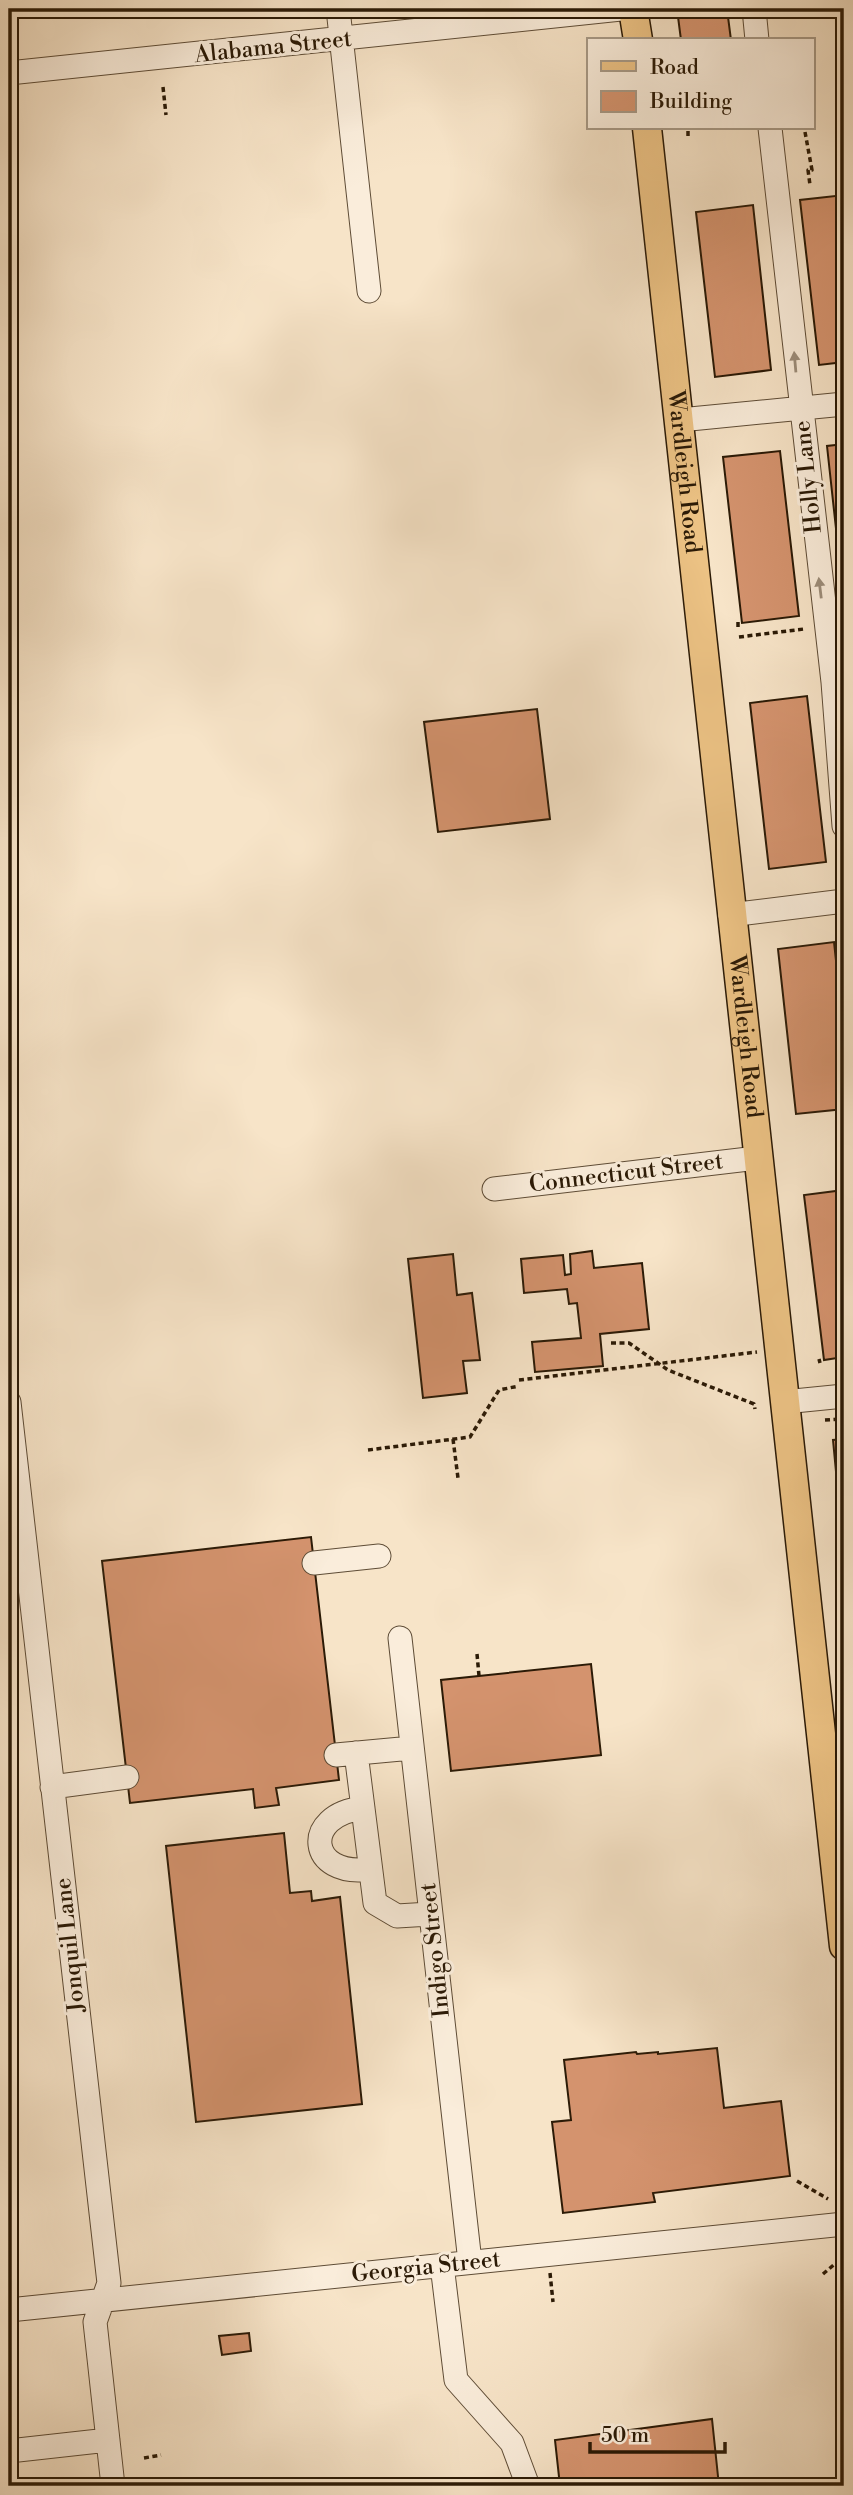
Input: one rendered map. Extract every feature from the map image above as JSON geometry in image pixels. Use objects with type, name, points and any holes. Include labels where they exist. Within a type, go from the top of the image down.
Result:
[{"type":"main road","points":[[633,9],[638,38]]},
{"type":"main road","name":"Wardleigh Road","points":[[648,130],[730,915],[842,1897],[844,1946]]},
{"type":"street","points":[[338,9],[369,291]]},
{"type":"street","name":"Alabama Street","points":[[9,73],[621,9]]},
{"type":"street","points":[[754,9],[757,38]]},
{"type":"street","name":"Holly Lane","points":[[770,130],[832,682],[844,826]]},
{"type":"street","points":[[680,420],[844,404]]},
{"type":"street","points":[[730,915],[844,901]]},
{"type":"street","name":"Connecticut Street","points":[[494,1189],[757,1158]]},
{"type":"street","points":[[784,1402],[844,1396]]},
{"type":"street","name":"Jonquil Lane","points":[[9,1402],[109,2283],[94,2322],[108,2440],[110,2482]]},
{"type":"street","points":[[314,1563],[379,1556]]},
{"type":"street","name":"Indigo Street","points":[[400,1638],[470,2262]]},
{"type":"street","points":[[412,1748],[346,1754],[363,1808],[375,1903],[384,1911],[403,1917],[430,1914]]},
{"type":"street","points":[[52,1787],[127,1777]]},
{"type":"street","points":[[363,1808],[346,1810],[333,1816],[324,1827],[321,1841],[324,1855],[334,1866],[352,1872],[370,1869]]},
{"type":"street","name":"Georgia Street","points":[[9,2310],[844,2224]]},
{"type":"street","points":[[442,2265],[456,2380],[512,2443],[527,2477],[528,2486]]},
{"type":"street","points":[[9,2451],[108,2440]]},
{"type":"path","points":[[163,87],[166,115]]},
{"type":"path","points":[[805,132],[812,170],[808,170],[810,185]]},
{"type":"path","points":[[739,637],[804,629]]},
{"type":"path","points":[[611,1343],[629,1343],[657,1363],[717,1392],[754,1404],[755,1409]]},
{"type":"path","points":[[519,1380],[759,1351]]},
{"type":"path","points":[[368,1450],[470,1437],[499,1390],[519,1386]]},
{"type":"path","points":[[825,1420],[841,1419],[843,1424]]},
{"type":"path","points":[[453,1439],[458,1478]]},
{"type":"path","points":[[477,1654],[479,1676]]},
{"type":"path","points":[[797,2181],[828,2199]]},
{"type":"path","points":[[823,2274],[836,2263]]},
{"type":"path","points":[[144,2458],[161,2455]]},
{"type":"building","points":[[677,9],[727,9],[731,38],[681,38]]},
{"type":"building","points":[[844,195],[844,362],[819,365],[800,200]]},
{"type":"building","points":[[753,205],[771,370],[715,377],[696,212]]},
{"type":"building","points":[[844,444],[844,602],[827,446]]},
{"type":"building","points":[[780,451],[799,616],[742,623],[723,457]]},
{"type":"building","points":[[807,696],[826,862],[769,869],[750,703]]},
{"type":"building","points":[[537,709],[550,819],[438,832],[424,722]]},
{"type":"building","points":[[834,942],[844,1036],[844,1109],[796,1114],[778,949]]},
{"type":"building","points":[[844,1190],[844,1357],[824,1360],[804,1195]]},
{"type":"building","points":[[592,1251],[594,1268],[642,1263],[649,1329],[600,1334],[603,1366],[535,1372],[532,1342],[581,1338],[577,1303],[569,1304],[567,1289],[524,1293],[521,1259],[563,1255],[565,1275],[571,1274],[570,1254]]},
{"type":"building","points":[[453,1254],[457,1295],[472,1293],[480,1360],[463,1361],[467,1393],[423,1398],[408,1259]]},
{"type":"building","points":[[844,1439],[844,1556],[833,1440]]},
{"type":"building","points":[[311,1537],[339,1780],[276,1788],[279,1805],[255,1808],[253,1789],[130,1803],[102,1561]]},
{"type":"building","points":[[591,1664],[601,1755],[451,1771],[441,1680]]},
{"type":"building","points":[[284,1833],[290,1893],[311,1891],[312,1901],[340,1897],[362,2104],[196,2122],[166,1846]]},
{"type":"building","points":[[717,2048],[724,2108],[781,2101],[790,2176],[653,2193],[655,2202],[563,2213],[552,2122],[571,2120],[564,2060],[636,2052],[658,2054]]},
{"type":"building","points":[[249,2333],[251,2351],[222,2355],[219,2336]]},
{"type":"building","points":[[712,2419],[719,2486],[560,2486],[555,2440]]}]
